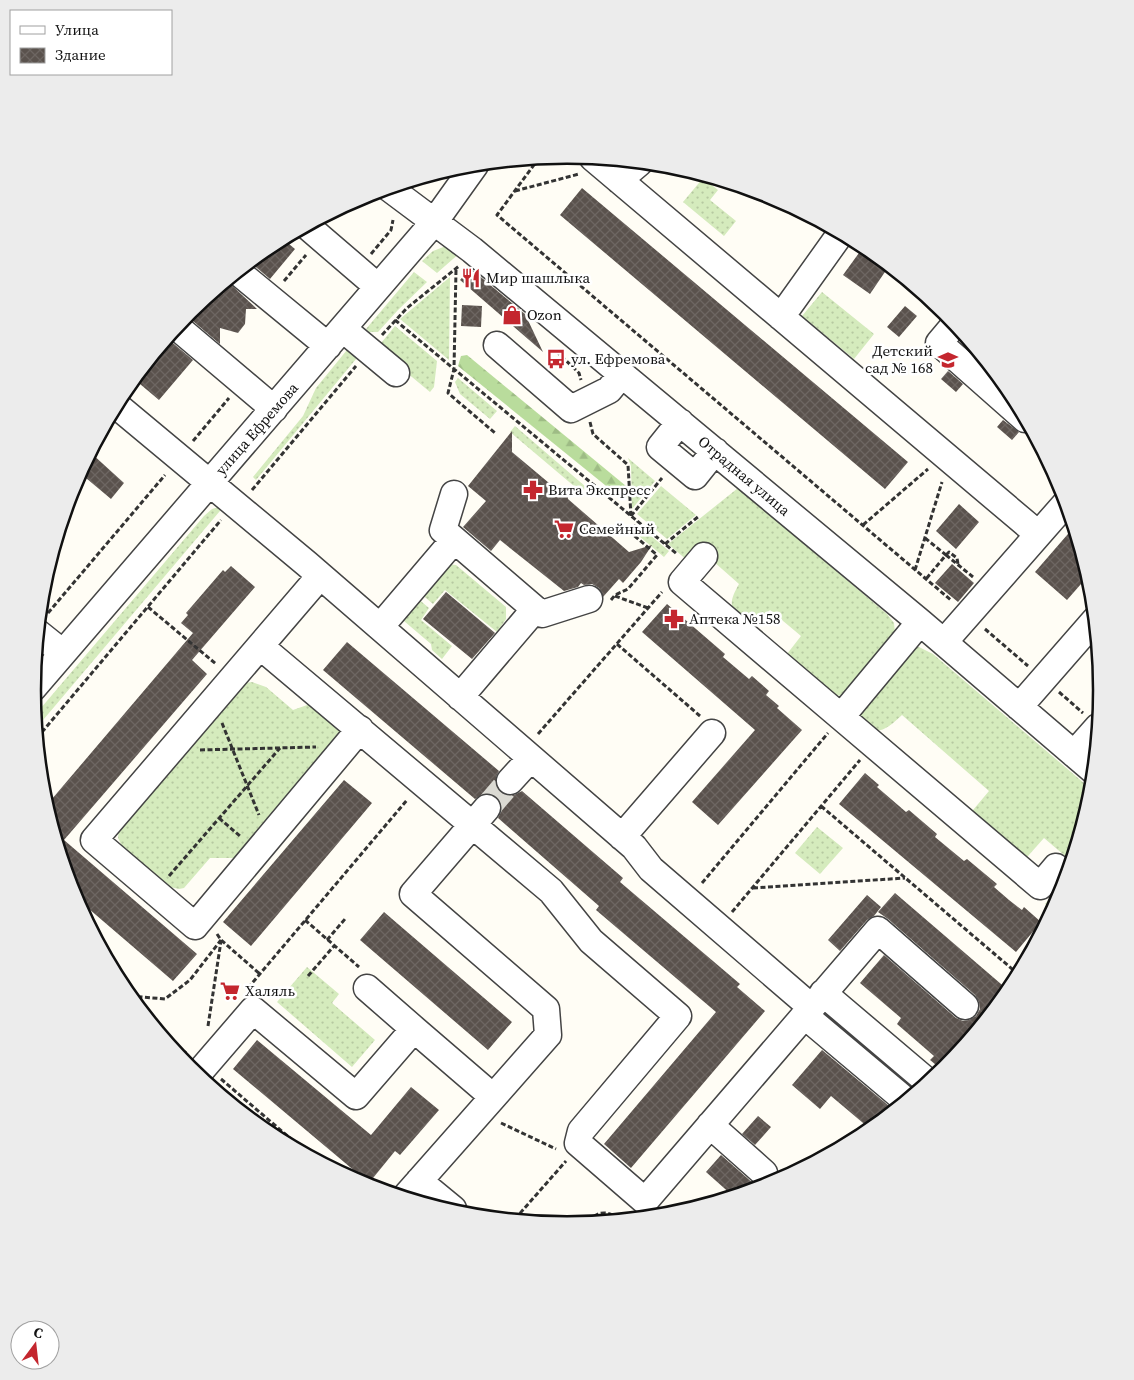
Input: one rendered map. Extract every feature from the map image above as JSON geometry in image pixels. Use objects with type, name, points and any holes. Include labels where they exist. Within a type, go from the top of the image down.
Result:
[{"type":"street","points":[[587,166],[619,180],[1038,534]]},
{"type":"street","points":[[619,180],[633,169]]},
{"type":"street","name":"улица Ефремова","points":[[41,678],[435,221],[468,173]]},
{"type":"street","name":"Отрадная улица","points":[[396,193],[472,250],[622,374],[944,642],[1084,762]]},
{"type":"street","points":[[308,237],[358,269],[378,287]]},
{"type":"street","points":[[781,317],[837,239]]},
{"type":"street","points":[[244,276],[336,337],[369,350],[396,373]]},
{"type":"street","points":[[950,330],[939,343],[1007,403]]},
{"type":"street","points":[[182,332],[274,409]]},
{"type":"street","points":[[497,345],[572,409],[609,390],[622,374]]},
{"type":"street","points":[[122,410],[380,627],[634,847],[651,869],[719,927],[813,1005],[922,1078]]},
{"type":"street","points":[[680,422],[660,447],[695,476],[715,451]]},
{"type":"street","points":[[454,494],[443,530],[542,614],[588,599]]},
{"type":"street","points":[[944,642],[1061,509]]},
{"type":"street","points":[[380,627],[454,540]]},
{"type":"street","points":[[699,562],[682,582],[1040,886],[1056,867]]},
{"type":"street","points":[[320,576],[94,840],[195,926],[353,738]]},
{"type":"street","points":[[460,697],[536,609]]},
{"type":"street","points":[[841,717],[920,622]]},
{"type":"street","points":[[1019,707],[1089,627]]},
{"type":"street","points":[[45,628],[63,653]]},
{"type":"street","points":[[260,646],[353,738],[480,816],[551,891],[591,941],[678,1016],[581,1131],[575,1150],[645,1201],[878,930],[965,1006]]},
{"type":"street","points":[[1084,762],[1091,721]]},
{"type":"street","points":[[622,837],[710,727]]},
{"type":"street","points":[[510,781],[526,754]]},
{"type":"street","points":[[430,1198],[412,1189],[548,1034],[546,1009],[413,894],[480,816]]},
{"type":"street","points":[[367,988],[414,1029],[486,1104]]},
{"type":"street","points":[[813,1005],[901,1096]]},
{"type":"street","points":[[202,1069],[253,1010],[356,1096],[414,1029]]},
{"type":"street","points":[[710,1125],[764,1173]]},
{"type":"path","points":[[534,165],[497,215],[968,614],[1091,721]]},
{"type":"path","points":[[515,191],[587,166]]},
{"type":"path","points":[[358,269],[391,230],[393,225],[391,215]]},
{"type":"path","points":[[283,282],[308,253],[308,237]]},
{"type":"path","points":[[43,731],[223,518],[238,506],[395,320],[407,308],[456,269],[454,369],[448,393],[495,433]]},
{"type":"path","points":[[395,320],[665,544],[699,562]]},
{"type":"path","points":[[579,373],[593,434],[628,465],[631,516]]},
{"type":"path","points":[[46,619],[242,383]]},
{"type":"path","points":[[631,516],[677,461]]},
{"type":"path","points":[[862,525],[929,468]]},
{"type":"path","points":[[915,570],[943,478]]},
{"type":"path","points":[[665,544],[698,516]]},
{"type":"path","points":[[588,599],[602,609],[615,596],[628,589],[657,555],[630,532],[638,522]]},
{"type":"path","points":[[925,538],[946,556]]},
{"type":"path","points":[[926,579],[949,552],[957,558],[958,564],[988,591]]},
{"type":"path","points":[[526,754],[664,589]]},
{"type":"path","points":[[615,596],[648,608]]},
{"type":"path","points":[[148,607],[233,678]]},
{"type":"path","points":[[617,644],[710,727]]},
{"type":"path","points":[[213,701],[247,785],[263,845]]},
{"type":"path","points":[[688,900],[841,717]]},
{"type":"path","points":[[170,751],[280,748],[353,738]]},
{"type":"path","points":[[719,927],[873,744]]},
{"type":"path","points":[[155,892],[280,748]]},
{"type":"path","points":[[242,995],[422,782]]},
{"type":"path","points":[[821,806],[1012,969]]},
{"type":"path","points":[[219,818],[263,845]]},
{"type":"path","points":[[752,888],[905,878]]},
{"type":"path","points":[[204,915],[221,940],[260,974]]},
{"type":"path","points":[[327,940],[345,919]]},
{"type":"path","points":[[141,997],[165,999],[190,980],[221,940]]},
{"type":"path","points":[[208,1027],[221,940]]},
{"type":"path","points":[[308,976],[334,946]]},
{"type":"path","points":[[219,1084],[261,1117]]},
{"type":"path","points":[[486,1104],[575,1150],[521,1214]]},
{"type":"path","points":[[596,1215],[602,1213],[611,1214]]},
{"type":"green space","points":[[700,181],[711,184],[718,190],[710,200],[736,221],[724,236],[683,202]]},
{"type":"green space","points":[[446,246],[461,252],[437,273],[422,261],[433,251]]},
{"type":"green space","points":[[414,272],[427,282],[378,332],[369,332],[366,329]]},
{"type":"green space","points":[[450,277],[449,360],[400,319]]},
{"type":"green space","points":[[822,292],[874,334],[854,359],[802,316]]},
{"type":"green space","points":[[395,326],[437,361],[434,387],[430,392],[377,348]]},
{"type":"green space","points":[[351,345],[361,353],[256,480],[253,477],[303,416],[316,388]]},
{"type":"green space","points":[[467,355],[626,486],[629,491],[628,497],[621,498],[458,366],[461,356]]},
{"type":"green space","points":[[458,378],[497,411],[490,419],[460,394],[455,382]]},
{"type":"green space","points":[[515,426],[586,487],[581,492],[510,432]]},
{"type":"green space","points":[[628,458],[655,481],[632,509],[631,466]]},
{"type":"green space","points":[[661,486],[696,515],[667,539],[637,514]]},
{"type":"green space","points":[[738,488],[887,614],[894,623],[895,633],[843,695],[836,696],[787,654],[801,636],[770,610],[756,625],[750,625],[732,607],[733,598],[739,584],[705,554],[694,566],[668,544]]},
{"type":"green space","points":[[225,505],[42,721],[42,707],[204,516],[212,509]]},
{"type":"green space","points":[[638,525],[669,551],[664,557],[633,531]]},
{"type":"green space","points":[[447,564],[456,565],[506,607],[506,619],[497,632],[445,590],[433,604],[420,593]]},
{"type":"green space","points":[[416,597],[429,608],[421,620],[452,646],[442,659],[432,650],[431,644],[404,621],[403,617]]},
{"type":"green space","points":[[919,647],[933,654],[1084,783],[1066,857],[1044,838],[1024,858],[968,816],[989,791],[902,715],[884,729],[873,730],[863,722],[858,713],[911,648]]},
{"type":"green space","points":[[252,682],[266,687],[293,710],[310,704],[343,730],[236,858],[210,858],[184,888],[170,887],[123,848],[118,838],[119,828],[245,683]]},
{"type":"green space","points":[[817,827],[843,848],[820,874],[795,853]]},
{"type":"green space","points":[[307,967],[339,994],[332,1003],[375,1040],[352,1067],[277,1002]]},
{"type":"building","points":[[582,188],[908,462],[885,489],[560,215]]},
{"type":"building","points":[[289,244],[295,249],[270,279],[256,267]]},
{"type":"building","points":[[859,253],[885,272],[870,294],[843,275]]},
{"type":"building","points":[[470,268],[525,314],[543,352],[460,280]]},
{"type":"building","points":[[232,285],[257,309],[246,309],[245,324],[238,333],[220,328],[220,344],[193,321]]},
{"type":"building","points":[[462,305],[482,306],[481,327],[461,326]]},
{"type":"building","points":[[905,306],[917,316],[899,337],[887,327]]},
{"type":"building","points":[[172,343],[193,360],[159,400],[140,384]]},
{"type":"building","points":[[948,371],[963,384],[956,392],[941,379]]},
{"type":"building","points":[[1003,420],[1019,432],[1012,440],[997,427]]},
{"type":"building","points":[[512,431],[512,452],[555,488],[567,487],[568,499],[629,552],[652,545],[641,562],[623,583],[619,579],[603,597],[599,588],[592,584],[584,585],[581,583],[578,587],[564,591],[500,540],[491,551],[463,527],[486,501],[468,486]]},
{"type":"building","points":[[95,457],[124,483],[111,499],[86,478]]},
{"type":"building","points":[[959,504],[979,522],[956,549],[936,531]]},
{"type":"building","points":[[1069,533],[1082,583],[1067,600],[1035,572]]},
{"type":"building","points":[[952,564],[974,583],[958,602],[935,583]]},
{"type":"building","points":[[231,566],[255,587],[192,660],[207,674],[64,840],[197,954],[173,981],[89,909],[69,859],[52,799],[193,633],[181,623],[188,615],[186,613],[223,570],[225,572]]},
{"type":"building","points":[[446,592],[495,633],[472,659],[423,619]]},
{"type":"building","points":[[667,604],[725,654],[723,657],[749,679],[752,676],[769,691],[766,695],[779,706],[777,708],[802,730],[718,825],[692,802],[755,730],[642,632]]},
{"type":"building","points":[[347,642],[499,771],[496,777],[496,785],[500,792],[506,795],[514,795],[522,791],[623,878],[620,882],[740,984],[737,987],[765,1011],[631,1168],[604,1144],[716,1012],[596,910],[599,906],[498,818],[502,810],[497,797],[490,793],[483,794],[475,799],[323,670]]},
{"type":"building","points":[[865,773],[879,785],[877,787],[906,812],[909,810],[937,834],[935,837],[964,861],[967,859],[997,884],[994,887],[1009,900],[1022,910],[1024,907],[1040,921],[1037,927],[1016,952],[839,804]]},
{"type":"building","points":[[344,780],[372,803],[251,946],[223,922]]},
{"type":"building","points":[[895,893],[1002,985],[962,1037],[936,1065],[930,1060],[934,1056],[897,1024],[901,1018],[860,983],[884,955],[956,1018],[963,1021],[976,1016],[980,1009],[979,1002],[975,995],[878,912]]},
{"type":"building","points":[[867,895],[881,907],[840,951],[828,940]]},
{"type":"building","points":[[384,912],[512,1022],[488,1050],[360,940]]},
{"type":"building","points":[[257,1040],[371,1135],[411,1087],[439,1110],[400,1155],[395,1151],[373,1178],[355,1171],[233,1069]]},
{"type":"building","points":[[822,1050],[889,1106],[864,1124],[831,1096],[820,1109],[792,1085]]},
{"type":"building","points":[[758,1116],[771,1127],[755,1145],[742,1134]]},
{"type":"building","points":[[721,1155],[752,1182],[727,1191],[706,1172]]},
{"type":"tunnel","points":[[487,808],[510,781]]},
{"type":"place","name":"Мир шашлыка","points":[[471,278]]},
{"type":"place","name":"Ozon","points":[[512,315]]},
{"type":"place","name":"ул. Ефремова","points":[[556,359]]},
{"type":"place","name":"Детский сад № 168","points":[[948,360]]},
{"type":"place","name":"Вита Экспресс","points":[[533,490]]},
{"type":"place","name":"Семейный","points":[[564,529]]},
{"type":"place","name":"Аптека №158","points":[[674,619]]},
{"type":"place","name":"Халяль","points":[[230,991]]}]
